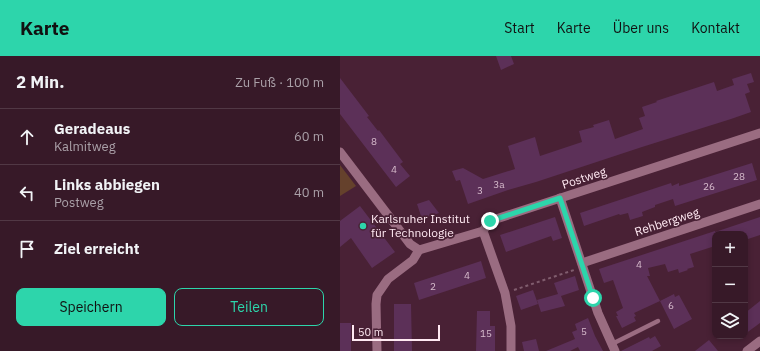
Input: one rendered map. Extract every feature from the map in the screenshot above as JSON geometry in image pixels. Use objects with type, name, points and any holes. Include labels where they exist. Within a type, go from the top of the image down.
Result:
[{"type":"street","name":"Postweg","points":[[419,250],[483,231],[490,221],[760,132]]},
{"type":"street","points":[[340,152],[410,244],[419,250],[413,260],[388,280],[378,295],[376,304],[377,351]]},
{"type":"street","points":[[560,198],[598,313],[613,348]]},
{"type":"street","name":"Rehbergweg","points":[[582,265],[760,204]]},
{"type":"street","points":[[483,231],[505,293],[511,326],[511,351]]},
{"type":"street","points":[[747,351],[760,341]]},
{"type":"lane","points":[[613,348],[658,321]]},
{"type":"path","points":[[505,293],[582,265]]},
{"type":"shaded area","points":[[340,165],[356,186],[340,196]]},
{"type":"building","points":[[496,56],[511,56],[514,64],[501,70]]},
{"type":"building","points":[[751,73],[754,82],[747,84],[750,92],[745,94],[751,112],[731,119],[468,204],[460,180],[456,181],[452,171],[463,168],[483,179],[515,169],[508,146],[535,137],[540,156],[582,142],[579,131],[594,127],[593,125],[609,120],[615,139],[643,129],[639,118],[645,116],[642,107],[714,82],[717,91],[734,85],[732,79]]},
{"type":"building","points":[[340,78],[369,116],[367,117],[378,131],[379,130],[403,162],[400,164],[410,176],[396,187],[340,114]]},
{"type":"building","points":[[752,163],[757,180],[675,206],[673,199],[655,205],[655,207],[642,212],[643,216],[630,220],[628,213],[619,214],[584,226],[580,213],[671,183],[672,186],[679,183],[679,186]]},
{"type":"building","points":[[429,200],[439,213],[422,219],[417,204]]},
{"type":"building","points":[[360,206],[395,252],[372,268],[351,238],[340,247],[340,221]]},
{"type":"building","points":[[555,217],[562,238],[553,241],[551,236],[506,252],[500,235]]},
{"type":"building","points":[[760,217],[760,235],[748,239],[748,231],[718,231]]},
{"type":"building","points":[[712,232],[712,247],[690,254],[694,267],[679,273],[678,269],[668,272],[665,264],[648,268],[650,276],[647,276],[660,301],[634,313],[636,316],[634,317],[636,321],[622,328],[616,316],[618,316],[616,312],[623,308],[613,280],[604,283],[599,269]]},
{"type":"building","points":[[481,261],[486,278],[419,300],[414,283]]},
{"type":"building","points":[[575,276],[579,290],[561,296],[565,306],[541,312],[537,300],[558,294],[554,283]]},
{"type":"building","points":[[533,290],[538,304],[521,310],[516,296]]},
{"type":"building","points":[[674,294],[675,297],[679,295],[692,319],[674,329],[660,301]]},
{"type":"building","points":[[760,301],[760,323],[748,332],[748,311]]},
{"type":"building","points":[[394,304],[411,304],[412,351],[394,351]]},
{"type":"building","points":[[477,311],[490,311],[490,326],[495,326],[495,351],[476,351]]},
{"type":"building","points":[[588,318],[603,351],[580,351],[578,347],[570,351],[546,351],[575,339],[572,332],[577,330],[575,324]]},
{"type":"building","points":[[340,323],[351,323],[351,351],[340,351]]},
{"type":"building","points":[[655,336],[661,346],[652,351],[621,351],[649,337],[650,339]]},
{"type":"building","points":[[536,339],[539,351],[524,351],[522,342]]},
{"type":"building","points":[[709,340],[718,351],[695,351]]},
{"type":"place","name":"Karlsruher Institut für Technologie","points":[[363,226]]},
{"type":"route","points":[[490,221],[560,198],[593,298]]}]
